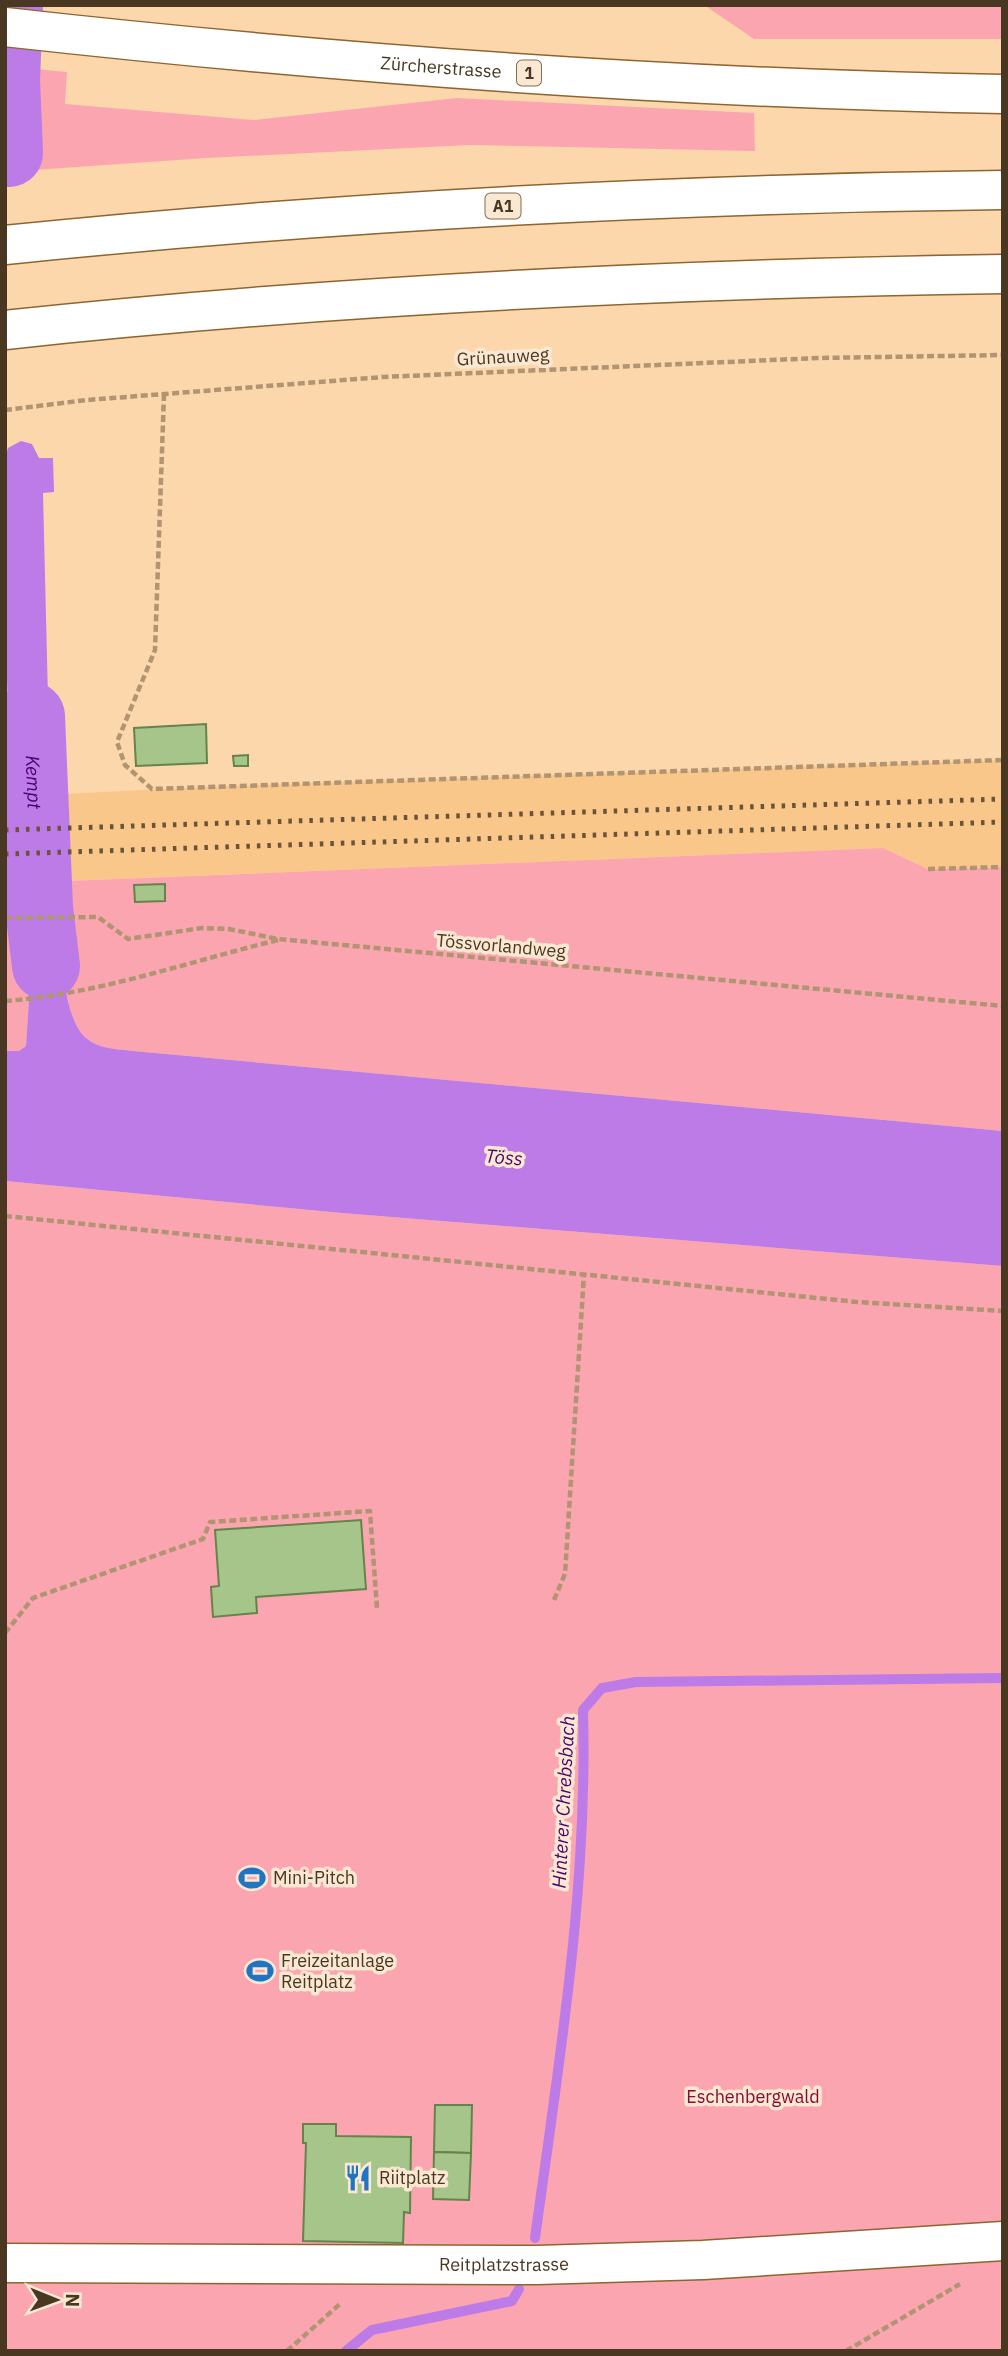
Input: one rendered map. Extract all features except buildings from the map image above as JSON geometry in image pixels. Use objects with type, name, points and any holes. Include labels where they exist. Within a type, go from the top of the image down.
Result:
[{"type":"main road","name":"Zürcherstrasse","points":[[5,27],[459,68],[663,81],[1003,94]]},
{"type":"main road","name":"A1","points":[[5,246],[180,229],[474,207],[705,197],[1003,190]]},
{"type":"main road","points":[[5,330],[187,312],[453,292],[670,282],[1003,274]]},
{"type":"main road","name":"Reitplatzstrasse","points":[[5,2263],[383,2266],[703,2260],[1003,2241]]},
{"type":"path","name":"Grünauweg","points":[[5,410],[56,402],[272,383],[607,366],[1003,355]]},
{"type":"path","points":[[164,394],[155,650],[117,742],[125,765],[152,789],[1003,760]]},
{"type":"path","points":[[928,869],[1003,867]]},
{"type":"path","name":"Tössvorlandweg","points":[[5,918],[96,917],[128,939],[202,928],[229,929],[278,939],[1003,1006]]},
{"type":"path","points":[[5,1001],[66,993],[169,970],[278,939]]},
{"type":"path","points":[[5,1216],[856,1302],[1003,1311]]},
{"type":"path","points":[[554,1600],[565,1574],[584,1273]]},
{"type":"path","points":[[5,1633],[33,1598],[203,1539],[211,1522],[370,1511],[377,1608]]},
{"type":"path","points":[[287,2351],[383,2266]]},
{"type":"path","points":[[846,2351],[967,2281]]},
{"type":"shaded area","points":[[1003,760],[1003,867],[928,869],[883,848],[67,881],[63,794],[225,786]]},
{"type":"green space","points":[[704,5],[1003,5],[1003,39],[754,39]]},
{"type":"green space","points":[[25,68],[67,72],[65,104],[253,120],[457,98],[754,113],[755,151],[469,145],[206,158],[5,172],[5,153],[14,152],[23,144]]},
{"type":"green space","points":[[883,848],[928,869],[1003,867],[1003,1131],[114,1049],[86,1038],[77,1026],[65,985],[60,935],[59,873],[67,873],[68,881]]},
{"type":"green space","points":[[9,875],[16,875],[15,922],[29,999],[26,1046],[19,1051],[5,1051],[5,883]]},
{"type":"green space","name":"Eschenbergwald","points":[[5,1181],[342,1213],[1003,1266],[1003,2351],[5,2351]]},
{"type":"water","points":[[5,66],[25,68],[23,144],[14,152],[5,153]]},
{"type":"water","points":[[21,441],[32,444],[39,458],[53,458],[54,492],[43,493],[48,698],[55,811],[12,812],[5,627],[5,459],[8,448]]},
{"type":"water","name":"Töss","points":[[59,873],[60,935],[65,985],[77,1026],[86,1038],[97,1044],[133,1051],[1003,1131],[1003,1266],[342,1213],[5,1181],[5,1051],[19,1051],[26,1046],[29,999],[15,922],[16,875]]},
{"type":"waterway","name":"Kempt","points":[[9,5],[6,80],[9,153]]},
{"type":"waterway","name":"Kempt","points":[[31,716],[39,908],[46,966]]},
{"type":"waterway","name":"Hinterer Chrebsbach","points":[[535,2238],[570,1975],[581,1843],[583,1710],[602,1688],[636,1682],[1003,1678]]},
{"type":"waterway","name":"Hinterer Chrebsbach","points":[[346,2351],[372,2330],[512,2301],[519,2289]]},
{"type":"railway","points":[[5,830],[1003,799]]},
{"type":"railway","points":[[5,854],[1003,822]]},
{"type":"place","name":"Mini-Pitch","points":[[252,1878]]},
{"type":"place","name":"Freizeitanlage Reitplatz","points":[[260,1971]]},
{"type":"place","name":"Riitplatz","points":[[358,2178]]}]
